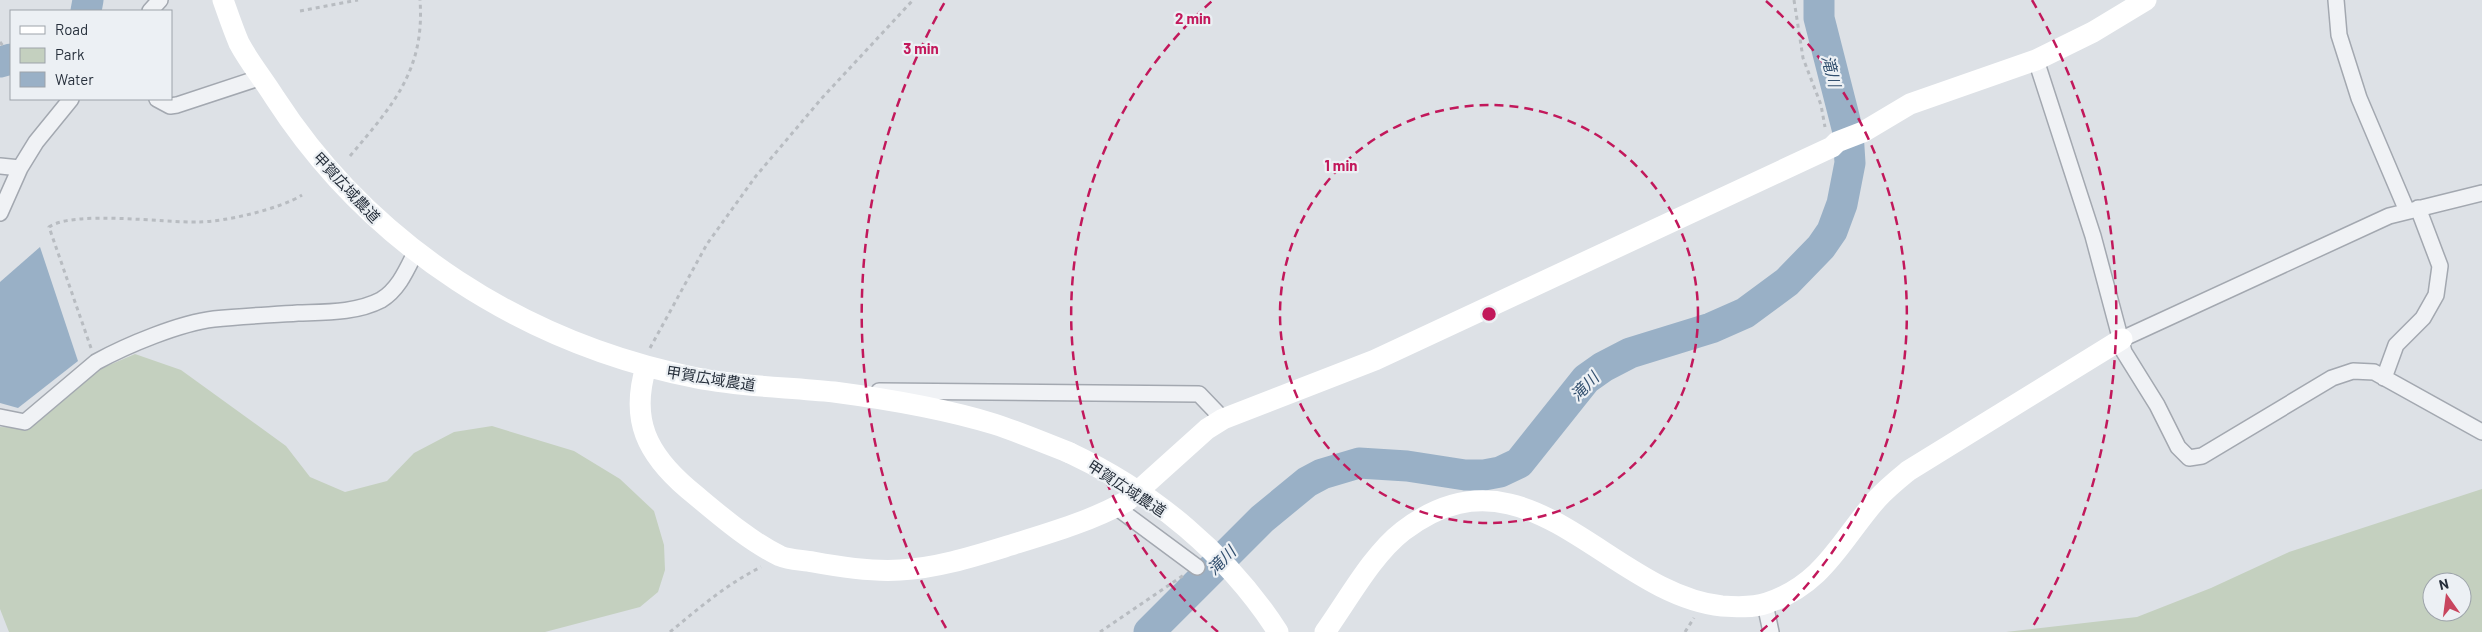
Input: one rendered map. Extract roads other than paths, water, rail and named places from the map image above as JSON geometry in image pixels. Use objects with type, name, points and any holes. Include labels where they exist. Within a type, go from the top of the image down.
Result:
[{"type":"street","points":[[151,10],[160,0]]},
{"type":"street","name":"甲賀広域農道","points":[[223,0],[240,44],[300,137],[339,182],[380,223],[416,251],[492,303],[572,342],[643,366],[749,386],[832,392],[948,412],[994,424],[1070,453],[1098,466],[1137,491],[1183,526],[1232,572],[1263,609],[1278,632]]},
{"type":"street","points":[[643,366],[639,410],[644,436],[668,472],[728,522],[781,556],[829,565],[900,570],[962,560],[1068,528],[1116,507],[1127,501],[1207,429],[1223,419],[1375,360],[1832,147],[1910,104],[2036,60],[2093,32],[2146,0]]},
{"type":"street","points":[[2336,0],[2339,35],[2359,98],[2440,266],[2436,295],[2423,318],[2396,346],[2384,378]]},
{"type":"street","points":[[2036,60],[2093,236],[2124,352],[2157,405],[2178,447],[2189,458],[2202,456],[2332,378],[2353,371],[2374,372],[2482,432]]},
{"type":"street","points":[[159,100],[170,106],[177,105],[262,77]]},
{"type":"street","points":[[0,213],[20,168],[36,142],[70,100]]},
{"type":"street","points":[[0,166],[20,168]]},
{"type":"street","points":[[1325,632],[1376,560],[1403,532],[1443,510],[1473,502],[1490,500],[1522,506],[1549,518],[1638,572],[1686,598],[1704,604],[1736,607],[1765,604],[1796,589],[1827,564],[1878,498],[1908,471],[2122,339],[2228,288],[2412,210],[2482,193]]},
{"type":"street","points":[[0,417],[25,422],[96,362],[150,339],[199,322],[292,314],[333,313],[378,301],[393,291],[416,251]]},
{"type":"street","points":[[832,392],[1199,394],[1223,419]]},
{"type":"street","points":[[1116,507],[1197,567]]},
{"type":"street","points":[[1765,604],[1771,632]]},
{"type":"water","points":[[40,247],[78,361],[18,408],[0,403],[0,282]]},
{"type":"waterway","points":[[86,10],[88,0]]},
{"type":"waterway","name":"滝川","points":[[1149,632],[1262,519],[1307,482],[1322,474],[1359,463],[1407,466],[1465,475],[1484,475],[1500,472],[1519,463],[1586,379],[1603,367],[1630,353],[1711,328],[1745,313],[1787,282],[1821,247],[1832,231],[1842,204],[1850,163],[1848,132],[1819,18],[1819,0]]},
{"type":"waterway","points":[[0,62],[10,59]]}]
